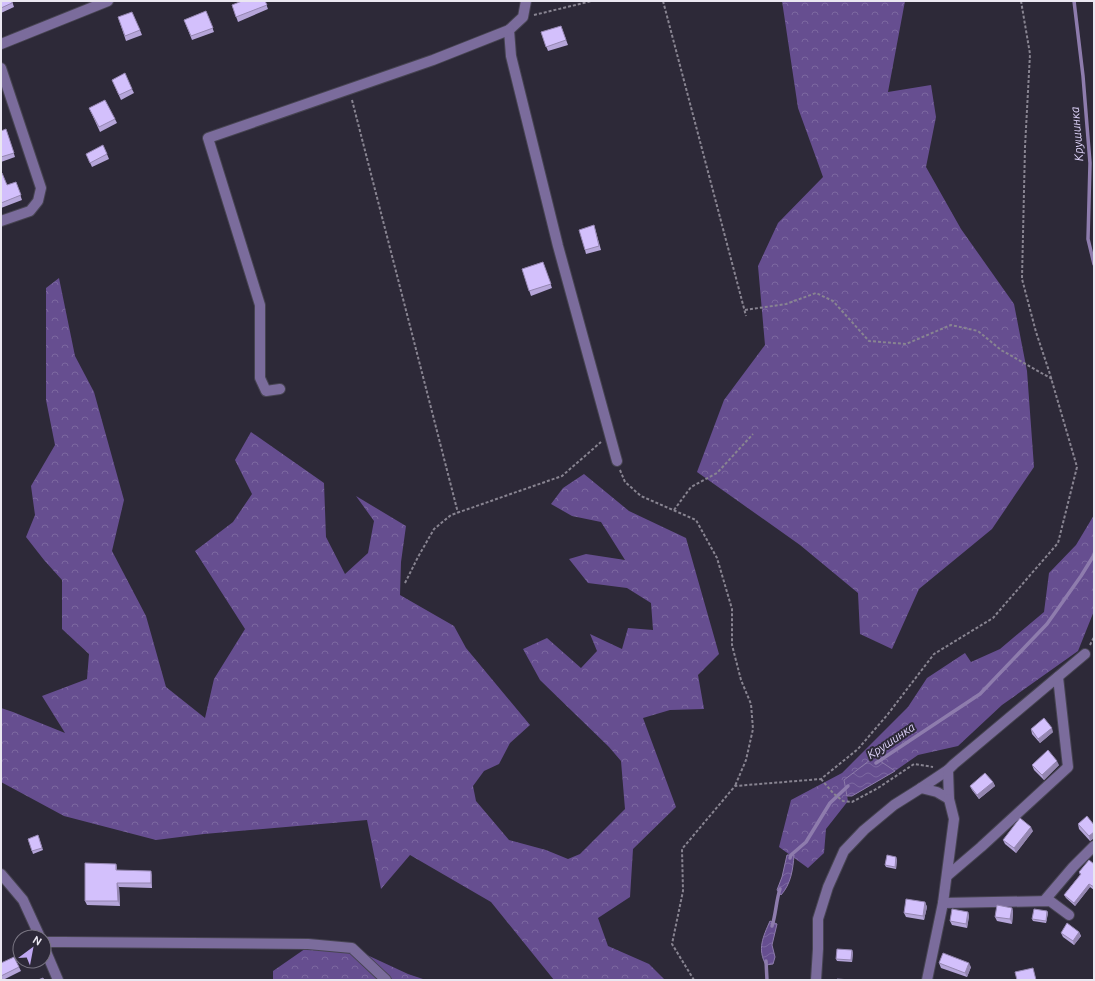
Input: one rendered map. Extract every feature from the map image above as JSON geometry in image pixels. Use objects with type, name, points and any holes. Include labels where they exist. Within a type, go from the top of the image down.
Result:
[{"type":"street","points":[[1,44],[108,1]]},
{"type":"street","points":[[280,389],[266,391],[260,378],[260,305],[208,138],[433,60],[509,30],[523,17],[526,1]]},
{"type":"street","points":[[509,30],[511,56],[558,246],[617,462]]},
{"type":"street","points":[[1,68],[41,188],[38,201],[30,211],[1,221]]},
{"type":"street","points":[[816,980],[818,919],[828,887],[844,851],[864,830],[894,805],[948,770],[960,758],[1085,654]]},
{"type":"street","points":[[947,876],[981,847],[1068,767],[1058,677]]},
{"type":"street","points":[[927,980],[943,903],[954,819],[949,799],[948,770]]},
{"type":"street","points":[[921,788],[938,792],[949,799]]},
{"type":"street","points":[[1044,901],[1073,867],[1094,846]]},
{"type":"street","points":[[1,874],[23,900],[36,929]]},
{"type":"street","points":[[943,903],[1050,901],[1069,915]]},
{"type":"street","points":[[52,942],[308,944],[352,948],[386,980]]},
{"type":"street","points":[[52,966],[58,980]]},
{"type":"path","points":[[523,17],[592,1]]},
{"type":"path","points":[[663,1],[746,316]]},
{"type":"path","points":[[735,786],[821,779],[858,750],[934,654],[993,618],[1058,543],[1077,467],[1052,379],[1036,332],[1022,279],[1025,155],[1030,54],[1021,1]]},
{"type":"path","points":[[349,89],[458,513]]},
{"type":"path","points":[[745,310],[786,304],[816,293],[833,301],[869,341],[906,344],[951,325],[978,331],[1001,350],[1052,379]]},
{"type":"path","points":[[674,510],[691,487],[716,473],[753,434]]},
{"type":"path","points":[[406,583],[418,557],[434,529],[451,516],[562,476],[594,447],[610,435]]},
{"type":"path","points":[[617,462],[625,482],[641,496],[696,520],[717,558],[732,609],[732,645],[741,680],[752,704],[753,729],[746,760],[735,786],[682,849],[683,891],[672,944],[694,980]]},
{"type":"path","points":[[821,779],[833,793],[843,801],[852,802],[878,788],[914,764],[948,770]]},
{"type":"green space","points":[[782,1],[905,1],[888,92],[931,85],[936,117],[926,167],[961,229],[1014,304],[1027,371],[1034,467],[992,529],[919,589],[892,649],[860,634],[858,593],[800,545],[697,472],[724,400],[765,345],[758,266],[778,223],[823,177],[798,108]]},
{"type":"green space","points":[[59,278],[75,356],[94,392],[124,500],[112,551],[146,616],[166,687],[205,718],[214,679],[245,629],[195,551],[233,522],[252,494],[235,460],[251,432],[324,483],[326,537],[345,574],[368,553],[374,521],[356,496],[406,526],[401,562],[400,595],[454,626],[466,648],[530,725],[510,743],[499,764],[484,771],[473,786],[476,801],[509,840],[546,850],[568,859],[580,854],[625,809],[621,761],[609,747],[540,680],[523,649],[547,638],[581,668],[597,651],[590,634],[622,649],[628,628],[653,630],[651,603],[627,588],[588,583],[569,559],[586,554],[625,560],[601,522],[572,516],[551,504],[563,488],[584,474],[629,511],[686,538],[719,654],[698,675],[704,709],[670,710],[643,718],[676,807],[633,849],[630,897],[598,918],[608,946],[649,964],[665,980],[554,980],[491,902],[410,855],[381,889],[367,820],[204,834],[156,840],[64,816],[1,782],[1,708],[65,733],[42,696],[87,679],[89,654],[62,629],[62,580],[26,537],[35,515],[31,486],[55,445],[46,400],[46,288]]},
{"type":"green space","points":[[1094,515],[1094,611],[1078,651],[1002,705],[958,746],[918,755],[895,771],[874,757],[844,780],[848,801],[826,829],[824,853],[808,868],[779,847],[791,800],[842,773],[908,707],[927,678],[965,653],[971,662],[1000,649],[1044,612],[1049,573],[1076,545]]},
{"type":"green space","points":[[312,944],[352,948],[408,974],[426,980],[273,980],[273,971]]},
{"type":"water","points":[[874,757],[895,771],[852,796],[847,796],[844,780]]},
{"type":"water","points":[[787,855],[794,855],[793,866],[787,886],[781,895],[777,890],[782,877]]},
{"type":"water","points":[[770,921],[777,924],[772,945],[775,957],[773,964],[766,965],[761,948],[763,938]]},
{"type":"building","points":[[1,1],[12,1],[12,3],[1,8]]},
{"type":"building","points":[[242,1],[265,1],[267,5],[236,17],[232,5]]},
{"type":"building","points":[[206,11],[213,28],[191,36],[184,20]]},
{"type":"building","points":[[132,12],[140,30],[125,36],[118,17]]},
{"type":"building","points":[[561,26],[566,40],[546,47],[541,32]]},
{"type":"building","points":[[125,73],[132,89],[119,95],[112,80]]},
{"type":"building","points":[[105,100],[115,119],[99,127],[89,108]]},
{"type":"building","points":[[6,129],[14,153],[1,157],[1,131]]},
{"type":"building","points":[[103,145],[107,154],[90,163],[86,154]]},
{"type":"building","points":[[2,173],[7,185],[16,182],[21,195],[1,203],[1,174]]},
{"type":"building","points":[[594,225],[599,246],[585,250],[579,230]]},
{"type":"building","points":[[543,262],[551,284],[529,291],[522,269]]},
{"type":"building","points":[[1044,718],[1052,728],[1038,739],[1031,729]]},
{"type":"building","points":[[1048,750],[1057,761],[1042,775],[1032,765]]},
{"type":"building","points":[[985,773],[993,782],[977,795],[970,786]]},
{"type":"building","points":[[1087,816],[1094,825],[1094,832],[1089,836],[1078,824]]},
{"type":"building","points":[[1020,818],[1031,827],[1014,848],[1003,840]]},
{"type":"building","points":[[38,835],[42,848],[32,851],[28,839]]},
{"type":"building","points":[[887,855],[896,857],[895,867],[885,865]]},
{"type":"building","points":[[1089,860],[1094,864],[1094,887],[1089,884],[1074,903],[1064,895],[1081,874],[1079,872]]},
{"type":"building","points":[[85,863],[116,864],[116,870],[151,871],[151,883],[117,883],[118,901],[85,901]]},
{"type":"building","points":[[906,899],[925,902],[923,916],[904,913]]},
{"type":"building","points":[[997,905],[1012,908],[1010,919],[995,917]]},
{"type":"building","points":[[952,909],[968,912],[966,924],[950,921]]},
{"type":"building","points":[[1034,909],[1047,911],[1046,921],[1032,919]]},
{"type":"building","points":[[1067,923],[1079,932],[1073,941],[1061,933]]},
{"type":"building","points":[[837,949],[852,950],[851,960],[836,959]]},
{"type":"building","points":[[943,953],[969,963],[965,973],[939,963]]},
{"type":"building","points":[[12,958],[12,969],[15,969],[1,976],[1,963]]},
{"type":"building","points":[[1033,968],[1036,980],[1017,980],[1015,972]]},
{"type":"waterway","name":"Крушинка","points":[[1074,1],[1083,76],[1090,163],[1088,239],[1094,264]]},
{"type":"waterway","name":"Крушинка","points":[[876,763],[980,694],[1047,624],[1094,555]]},
{"type":"waterway","name":"Крушинка","points":[[790,858],[791,855],[806,842],[830,803],[848,786]]},
{"type":"waterway","name":"Крушинка","points":[[772,926],[780,889]]},
{"type":"waterway","name":"Крушинка","points":[[766,961],[767,980]]}]
